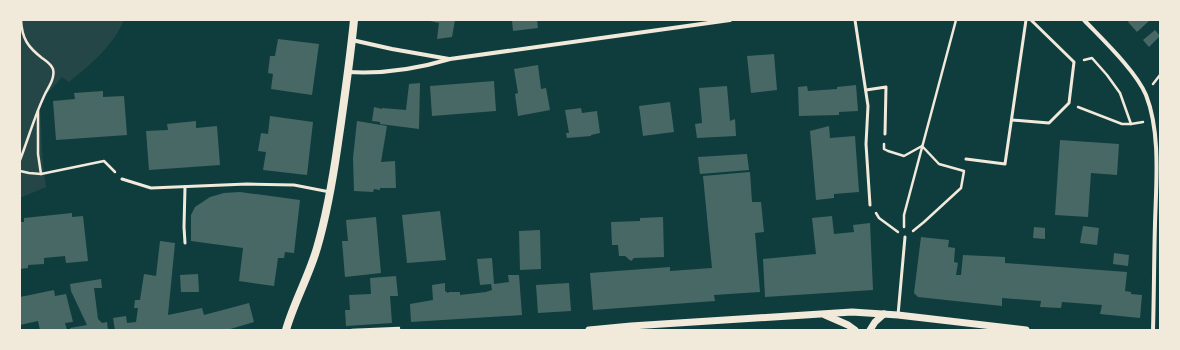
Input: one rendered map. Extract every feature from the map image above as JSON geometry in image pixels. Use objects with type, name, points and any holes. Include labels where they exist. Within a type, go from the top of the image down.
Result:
[{"type":"main road","points":[[286,330],[317,248],[330,192],[348,72],[354,20]]},
{"type":"street","points":[[348,72],[364,73],[404,70],[426,66],[450,59],[730,20]]},
{"type":"street","points":[[1084,20],[1136,78],[1145,94],[1153,120],[1156,166],[1153,330]]},
{"type":"street","points":[[352,40],[392,49],[450,59]]},
{"type":"street","points":[[588,330],[852,312],[898,315],[1026,330]]},
{"type":"street","points":[[823,314],[848,325],[855,330]]},
{"type":"street","points":[[870,330],[875,322],[884,314]]},
{"type":"lane","points":[[855,20],[868,106],[866,144],[870,205]]},
{"type":"lane","points":[[966,159],[1005,164],[1026,20]]},
{"type":"lane","points":[[1012,120],[1049,123],[1068,103],[1074,62],[1031,20]]},
{"type":"lane","points":[[866,90],[886,87],[885,134]]},
{"type":"lane","points":[[122,179],[151,188],[247,184],[294,185],[330,192]]},
{"type":"lane","points":[[185,187],[185,243]]},
{"type":"lane","points":[[898,315],[905,237]]},
{"type":"path","points":[[20,160],[38,108],[54,75],[48,62],[31,50],[23,35],[21,20]]},
{"type":"path","points":[[904,215],[956,20]]},
{"type":"path","points":[[1074,62],[1092,58],[1120,93],[1131,124]]},
{"type":"path","points":[[1068,103],[1122,124],[1153,120]]},
{"type":"path","points":[[38,108],[38,154],[41,174]]},
{"type":"path","points":[[885,134],[884,148],[888,151],[904,156],[922,146]]},
{"type":"path","points":[[922,146],[939,164],[964,171],[961,188],[924,222]]},
{"type":"path","points":[[20,171],[29,174],[41,174],[104,161],[122,179]]},
{"type":"path","points":[[870,205],[879,218],[905,237]]},
{"type":"path","points":[[352,330],[399,328]]},
{"type":"shaded area","points":[[20,20],[124,20],[114,38],[101,54],[69,82],[62,77],[47,94],[40,108],[43,166],[46,187],[20,198]]},
{"type":"building","points":[[426,20],[455,20],[452,37],[437,39],[439,23]]},
{"type":"building","points":[[512,20],[537,20],[538,28],[513,31]]},
{"type":"building","points":[[1129,20],[1150,20],[1137,32],[1128,22]]},
{"type":"building","points":[[1155,30],[1160,36],[1149,47],[1143,40]]},
{"type":"building","points":[[278,39],[319,44],[312,95],[271,89],[273,74],[268,73],[270,56],[275,56]]},
{"type":"building","points":[[774,54],[777,90],[751,93],[747,56]]},
{"type":"building","points":[[538,65],[541,89],[546,88],[550,110],[518,116],[515,94],[518,93],[514,69]]},
{"type":"building","points":[[494,81],[496,111],[432,116],[430,86]]},
{"type":"building","points":[[420,83],[419,129],[380,124],[380,122],[372,121],[374,107],[382,109],[406,110],[409,84]]},
{"type":"building","points":[[856,85],[858,111],[839,112],[839,115],[799,116],[798,87],[807,86],[808,91],[837,89],[837,87]]},
{"type":"building","points":[[727,86],[730,121],[735,119],[736,136],[697,138],[695,124],[702,123],[699,88]]},
{"type":"building","points":[[103,91],[103,97],[124,96],[127,135],[56,140],[53,101],[75,99],[74,93]]},
{"type":"building","points":[[670,102],[674,132],[643,136],[639,106]]},
{"type":"building","points":[[581,108],[582,113],[597,111],[600,133],[591,136],[567,138],[566,133],[569,133],[565,110]]},
{"type":"building","points":[[270,116],[313,122],[307,175],[263,170],[266,152],[258,151],[261,133],[268,134]]},
{"type":"building","points":[[196,121],[196,128],[217,126],[220,165],[149,170],[146,131],[168,130],[167,124]]},
{"type":"building","points":[[357,121],[387,126],[381,162],[395,161],[396,188],[380,188],[380,190],[374,189],[373,192],[354,191],[353,158]]},
{"type":"building","points":[[829,126],[830,138],[855,136],[859,192],[834,194],[834,198],[816,200],[810,131]]},
{"type":"building","points":[[1060,140],[1119,144],[1117,175],[1091,173],[1088,217],[1055,215]]},
{"type":"building","points":[[747,154],[749,170],[700,174],[698,157]]},
{"type":"building","points":[[750,172],[752,202],[761,202],[764,232],[755,233],[760,292],[714,295],[715,301],[593,310],[590,273],[670,267],[670,271],[712,268],[703,176]]},
{"type":"building","points":[[240,192],[300,200],[294,253],[285,252],[284,258],[278,258],[274,286],[239,281],[243,248],[191,241],[191,215],[195,207],[210,197],[224,193]]},
{"type":"building","points":[[440,211],[446,260],[407,263],[402,215]]},
{"type":"building","points":[[72,213],[72,217],[83,216],[88,261],[66,263],[65,256],[44,258],[44,264],[28,265],[28,268],[20,269],[20,222],[24,222],[24,218]]},
{"type":"building","points":[[832,216],[834,234],[854,232],[853,225],[870,223],[873,290],[765,297],[763,259],[816,254],[812,218]]},
{"type":"building","points":[[376,217],[381,273],[345,277],[342,241],[348,241],[346,220]]},
{"type":"building","points":[[663,217],[664,257],[634,258],[631,261],[625,256],[619,256],[618,245],[612,245],[611,222],[640,221],[640,218]]},
{"type":"building","points":[[1083,226],[1099,228],[1097,245],[1080,243]]},
{"type":"building","points":[[1034,227],[1045,228],[1045,239],[1033,238]]},
{"type":"building","points":[[540,230],[541,269],[520,270],[519,231]]},
{"type":"building","points":[[921,237],[949,240],[948,247],[955,248],[954,262],[958,263],[956,275],[961,275],[963,255],[1005,257],[1005,263],[1127,272],[1125,291],[1131,292],[1131,294],[1142,295],[1140,318],[1100,314],[1102,305],[1062,302],[1061,308],[1040,307],[1041,301],[1002,298],[1002,306],[918,297],[914,293]]},
{"type":"building","points":[[160,241],[175,243],[168,315],[202,308],[204,315],[249,303],[254,322],[227,330],[115,330],[113,318],[126,316],[127,323],[136,322],[138,308],[134,308],[135,300],[140,300],[144,274],[156,276]]},
{"type":"building","points":[[1114,253],[1129,255],[1128,266],[1113,264]]},
{"type":"building","points":[[492,258],[494,284],[509,282],[508,275],[519,275],[522,315],[411,322],[410,304],[433,300],[432,285],[445,283],[445,291],[448,293],[460,292],[460,295],[492,290],[491,284],[480,285],[477,259]]},
{"type":"building","points":[[198,274],[199,292],[181,292],[180,275]]},
{"type":"building","points":[[396,276],[398,296],[390,296],[392,323],[346,326],[345,310],[350,310],[349,295],[371,294],[370,278]]},
{"type":"building","points":[[101,279],[102,288],[94,288],[98,319],[102,323],[107,322],[108,330],[70,330],[70,328],[87,325],[71,291],[70,284]]},
{"type":"building","points":[[569,283],[571,311],[538,313],[536,285]]},
{"type":"building","points":[[54,290],[55,296],[66,294],[73,322],[65,323],[67,330],[40,330],[38,321],[20,325],[20,297]]}]
